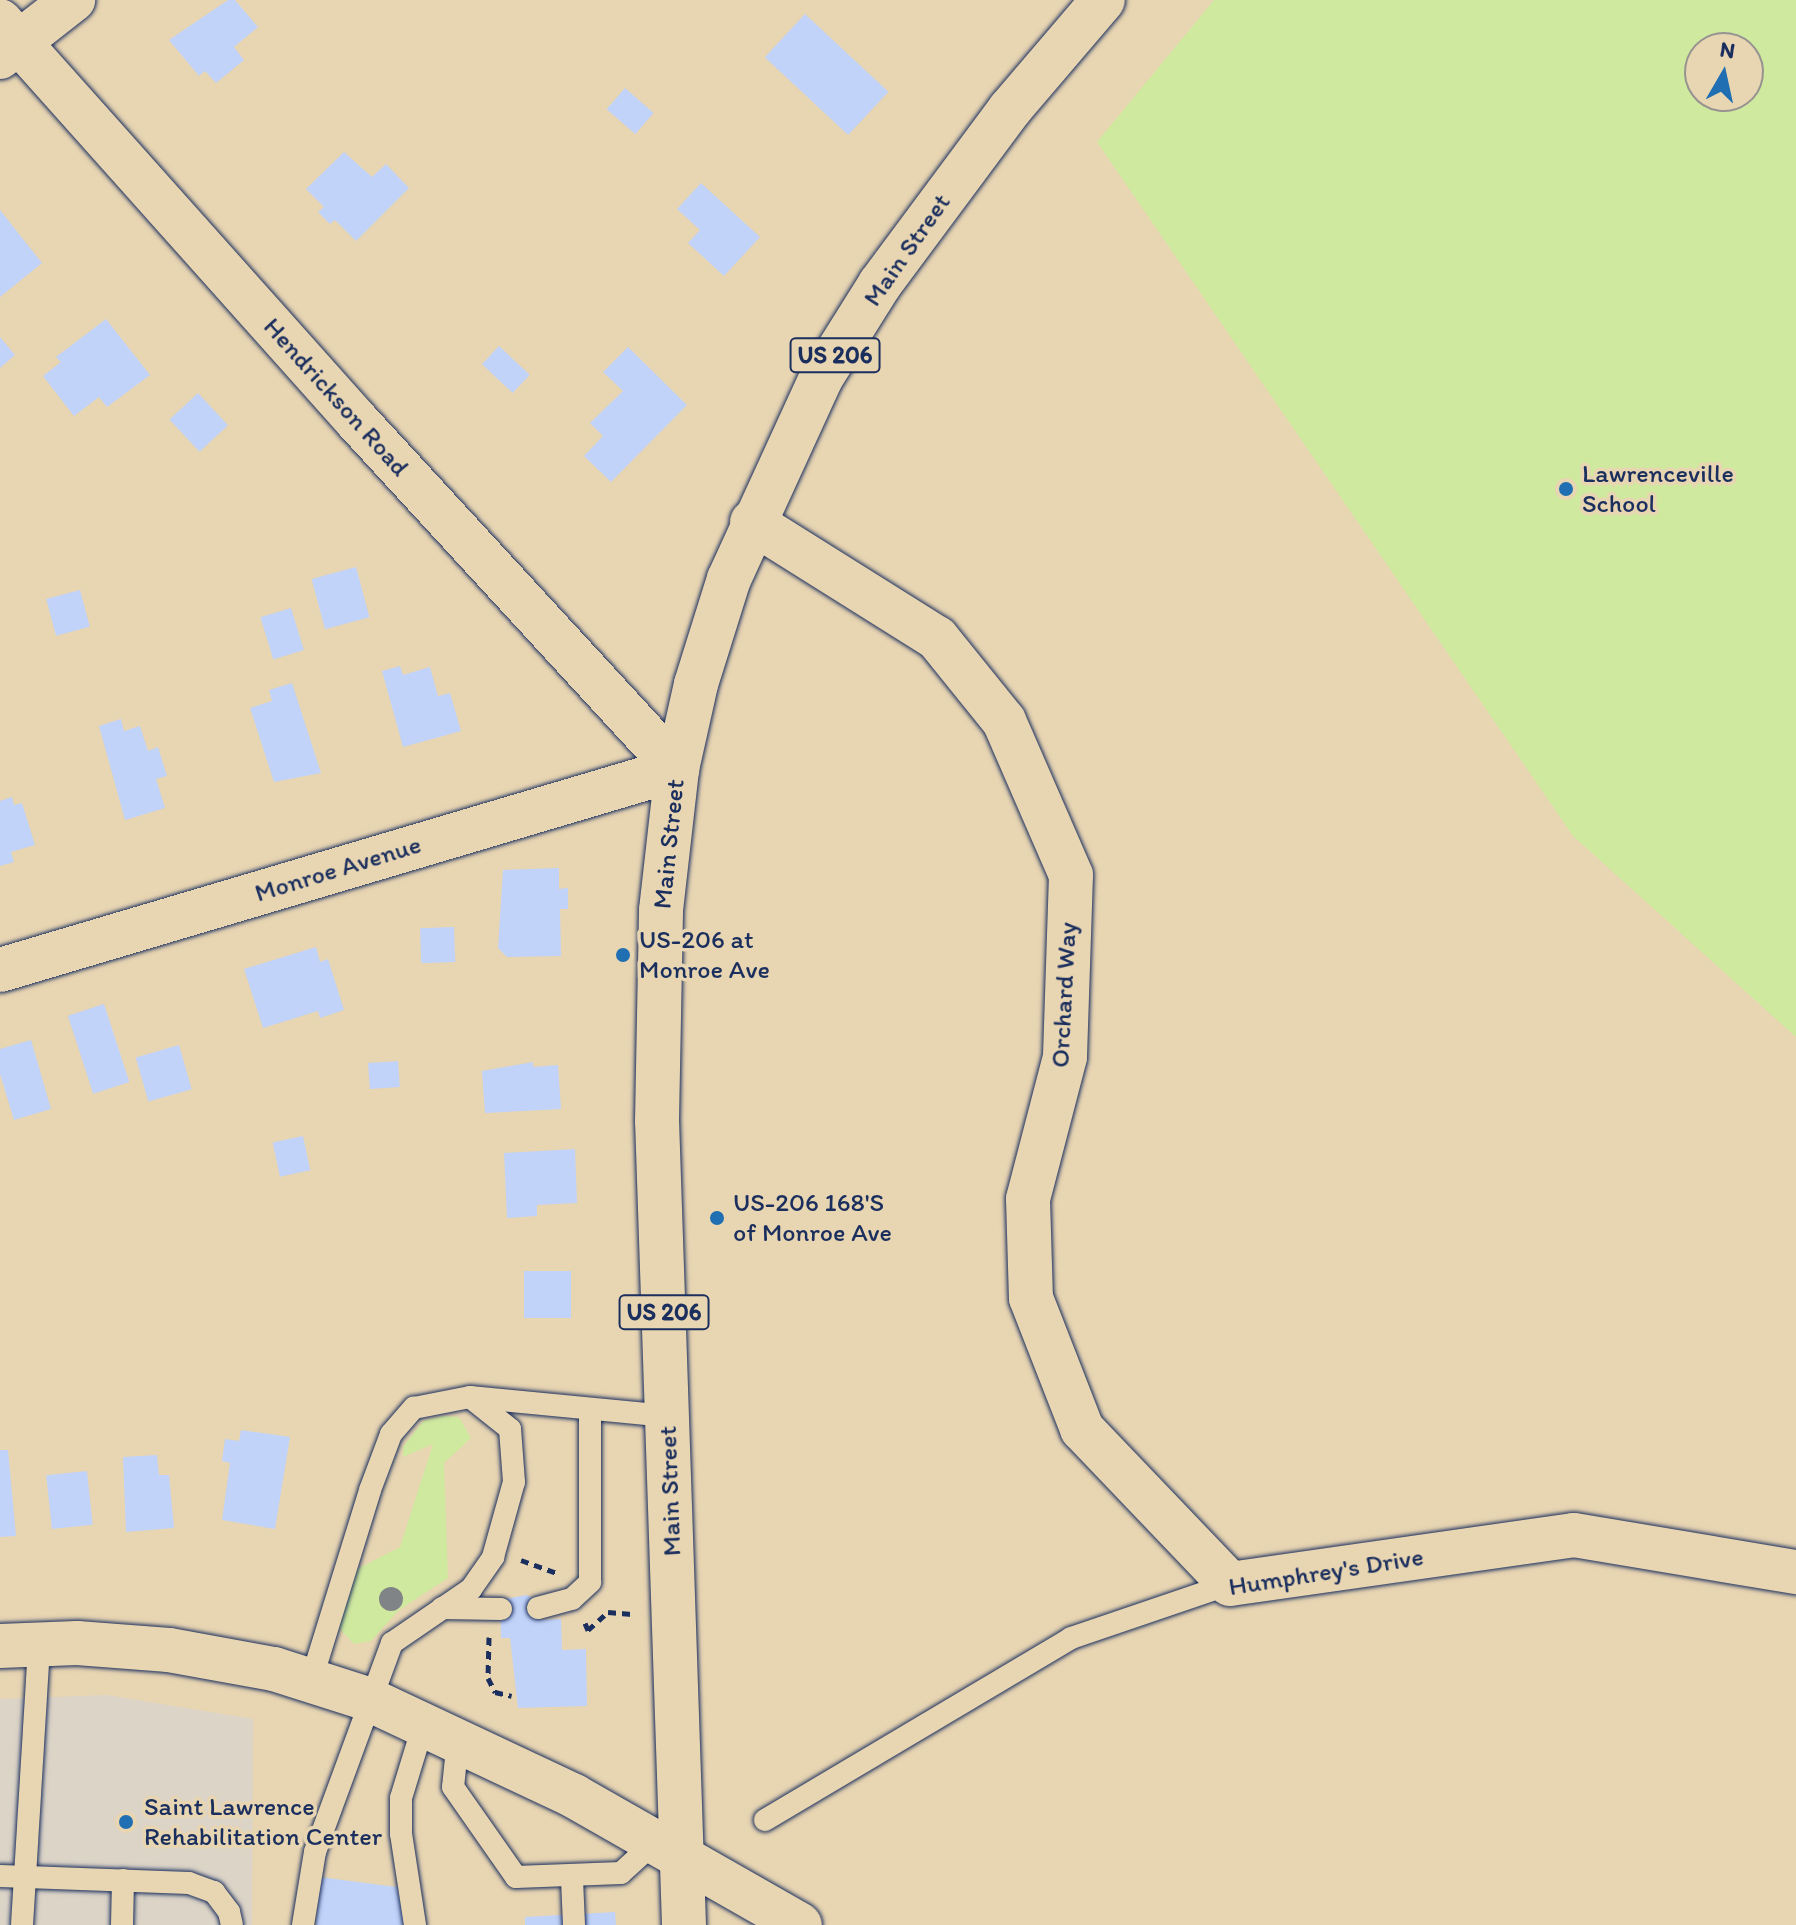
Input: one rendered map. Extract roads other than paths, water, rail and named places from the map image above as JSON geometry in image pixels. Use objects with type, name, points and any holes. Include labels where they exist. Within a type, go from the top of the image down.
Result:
[{"type":"main road","points":[[6,41],[73,0]]},
{"type":"main road","name":"Main Street","points":[[671,1848],[667,1416],[657,1121],[661,910],[677,769],[696,684],[752,522],[821,378],[880,284],[1010,109],[1103,0]]},
{"type":"main road","name":"Hendrickson Road","points":[[6,41],[677,769]]},
{"type":"main road","name":"Orchard Way","points":[[752,522],[937,638],[1004,721],[1071,875],[1065,1057],[1028,1199],[1031,1298],[1082,1429],[1230,1584]]},
{"type":"main road","name":"Monroe Avenue","points":[[0,970],[677,769]]},
{"type":"main road","name":"Humphrey's Drive","points":[[1230,1584],[1574,1535],[1796,1572]]},
{"type":"main road","points":[[20,1645],[169,1650],[311,1681],[368,1699],[441,1731],[671,1848],[800,1925]]},
{"type":"main road","name":"US 206","points":[[671,1848],[684,1925]]},
{"type":"main road","name":"US 206","points":[[671,1848],[693,1925]]},
{"type":"lane","points":[[311,1681],[391,1434],[414,1408],[470,1397],[590,1413],[667,1416]]},
{"type":"lane","points":[[303,1925],[315,1852],[368,1699],[392,1643],[471,1589],[493,1557],[514,1482],[510,1429],[470,1397]]},
{"type":"lane","points":[[538,1608],[572,1599],[590,1582],[590,1413]]},
{"type":"lane","name":"Humphrey's Drive","points":[[765,1820],[1071,1638],[1230,1584]]},
{"type":"lane","points":[[442,1608],[501,1609]]},
{"type":"lane","points":[[20,1645],[26,1877],[22,1925]]},
{"type":"lane","points":[[441,1731],[453,1787],[516,1877],[572,1879],[621,1873],[671,1848]]},
{"type":"lane","points":[[415,1925],[401,1798],[441,1731]]},
{"type":"lane","points":[[0,1876],[189,1883],[214,1892],[229,1912],[232,1925]]},
{"type":"lane","points":[[572,1879],[574,1925]]},
{"type":"lane","points":[[122,1925],[123,1880]]},
{"type":"place","name":"Lawrenceville School","points":[[1566,489]]},
{"type":"place","name":"US-206 at Monroe Ave","points":[[623,955]]},
{"type":"place","name":"US-206 168'S of Monroe Ave","points":[[717,1218]]},
{"type":"place","name":"Saint Lawrence Rehabilitation Center","points":[[126,1822]]}]
